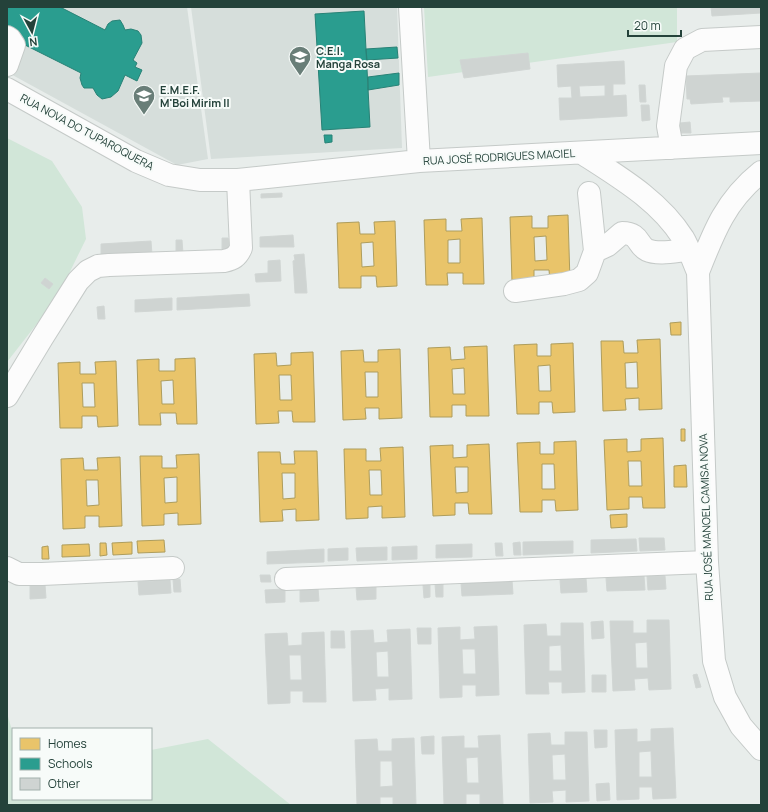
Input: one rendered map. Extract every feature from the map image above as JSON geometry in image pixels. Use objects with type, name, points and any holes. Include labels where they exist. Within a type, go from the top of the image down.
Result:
[{"type":"street","points":[[410,7],[419,161]]},
{"type":"street","points":[[7,37],[14,45],[7,65]]},
{"type":"street","points":[[672,148],[668,126],[676,66],[685,48],[702,40],[761,37]]},
{"type":"street","name":"RUA NOVA DO TUPAROQUERA","points":[[7,89],[136,161],[169,175],[200,180],[238,180]]},
{"type":"street","name":"RUA JOSÉ RODRIGUES MACIEL","points":[[238,180],[419,161],[761,143]]},
{"type":"street","name":"RUA JOSÉ MANOEL CAMISA NOVA","points":[[582,153],[632,185],[663,212],[683,238],[698,272]]},
{"type":"street","name":"RUA JOSÉ MANOEL CAMISA NOVA","points":[[761,172],[749,182],[726,208],[710,240],[698,272],[707,562],[714,661],[725,697],[741,726],[761,749]]},
{"type":"street","points":[[7,396],[74,287],[88,271],[98,266],[109,265],[224,261],[232,259],[238,255],[241,248],[238,180]]},
{"type":"street","points":[[515,291],[564,284],[579,280],[587,273],[595,251],[589,193]]},
{"type":"street","points":[[595,251],[608,245],[622,233],[629,233],[646,250],[658,252],[688,250]]},
{"type":"street","points":[[286,579],[707,562]]},
{"type":"street","points":[[7,568],[19,574],[173,568]]},
{"type":"shaded area","name":"E.M.E.F. M'Boi Mirim II","points":[[7,7],[187,7],[208,159],[177,165],[7,72]]},
{"type":"shaded area","name":"C.E.I. Manga Rosa","points":[[191,7],[397,7],[402,148],[211,159]]},
{"type":"green space","points":[[424,7],[677,7],[677,42],[428,77]]},
{"type":"green space","points":[[7,138],[52,161],[82,207],[86,239],[57,298],[7,362]]},
{"type":"green space","points":[[7,713],[12,730],[12,800],[152,800],[152,750],[208,739],[291,805],[7,805]]},
{"type":"building: Homes","points":[[568,215],[570,281],[550,281],[549,270],[534,270],[534,282],[512,282],[510,217],[532,216],[532,228],[548,228],[548,216]],"holes":[[[546,236],[547,260],[535,261],[534,237]]]},
{"type":"building: Homes","points":[[482,218],[484,284],[463,284],[463,273],[447,273],[448,285],[426,285],[424,220],[446,219],[446,231],[462,231],[461,219]],"holes":[[[460,239],[460,263],[448,263],[448,240]]]},
{"type":"building: Homes","points":[[395,221],[397,286],[377,287],[376,276],[361,276],[361,288],[339,288],[337,223],[359,222],[360,234],[375,234],[374,222]],"holes":[[[373,242],[374,266],[362,267],[361,243]]]},
{"type":"building: Homes","points":[[681,322],[681,335],[671,335],[670,323]]},
{"type":"building: Homes","points":[[660,339],[662,409],[639,410],[639,398],[625,399],[626,410],[603,411],[601,341],[623,341],[624,353],[638,353],[637,340]],"holes":[[[637,362],[638,388],[626,388],[625,363]]]},
{"type":"building: Homes","points":[[573,343],[575,412],[553,413],[552,402],[539,402],[539,414],[517,414],[514,345],[537,344],[537,356],[551,356],[551,344]],"holes":[[[550,365],[551,391],[539,391],[538,366]]]},
{"type":"building: Homes","points":[[487,346],[489,416],[466,416],[466,405],[452,405],[452,417],[430,417],[428,348],[450,347],[451,360],[465,359],[464,347]],"holes":[[[464,368],[465,394],[453,394],[452,369]]]},
{"type":"building: Homes","points":[[400,349],[402,418],[379,419],[379,408],[365,408],[366,419],[343,420],[341,351],[363,350],[364,362],[378,362],[378,350]],"holes":[[[365,372],[378,372],[378,397],[366,397]]]},
{"type":"building: Homes","points":[[313,352],[315,422],[293,422],[292,411],[278,411],[279,423],[256,424],[254,354],[276,353],[277,366],[291,365],[291,353]],"holes":[[[279,375],[291,375],[292,400],[280,400]]]},
{"type":"building: Homes","points":[[195,358],[197,424],[177,424],[176,413],[160,413],[161,425],[139,425],[137,360],[159,359],[159,371],[175,371],[175,359]],"holes":[[[173,380],[174,404],[162,404],[161,381]]]},
{"type":"building: Homes","points":[[116,361],[118,426],[98,427],[97,416],[82,416],[82,428],[60,428],[58,363],[80,362],[80,374],[96,374],[95,362]],"holes":[[[82,383],[94,383],[95,407],[83,407]]]},
{"type":"building: Homes","points":[[681,429],[685,429],[685,441],[681,441]]},
{"type":"building: Homes","points":[[663,438],[665,508],[643,508],[642,497],[629,497],[629,509],[607,510],[604,440],[627,439],[627,452],[641,451],[641,439]],"holes":[[[628,461],[641,461],[642,486],[629,486]]]},
{"type":"building: Homes","points":[[576,441],[578,510],[556,511],[555,500],[542,500],[542,512],[520,512],[517,443],[540,442],[540,454],[554,454],[554,442]],"holes":[[[542,464],[554,464],[555,489],[542,489]]]},
{"type":"building: Homes","points":[[489,444],[492,514],[469,514],[468,503],[455,503],[455,515],[433,516],[430,446],[453,445],[453,458],[467,457],[467,445]],"holes":[[[455,467],[468,467],[468,492],[456,493]]]},
{"type":"building: Homes","points":[[403,447],[405,517],[382,518],[382,506],[368,507],[368,518],[346,519],[344,449],[366,449],[366,461],[381,461],[380,448]],"holes":[[[369,470],[381,470],[382,495],[370,495]]]},
{"type":"building: Homes","points":[[294,451],[317,451],[319,520],[296,521],[296,509],[282,510],[283,521],[260,522],[258,452],[280,452],[281,464],[295,464]],"holes":[[[282,473],[295,473],[295,498],[283,499]]]},
{"type":"building: Homes","points":[[199,454],[201,524],[178,525],[178,513],[164,514],[164,525],[142,526],[140,456],[162,456],[162,468],[177,468],[176,455]],"holes":[[[177,477],[177,502],[165,503],[164,478]]]},
{"type":"building: Homes","points":[[120,457],[122,526],[99,527],[99,516],[85,516],[85,528],[63,529],[61,459],[83,458],[84,470],[98,470],[97,458]],"holes":[[[86,480],[98,480],[99,505],[87,506]]]},
{"type":"building: Homes","points":[[686,465],[687,487],[674,487],[674,466]]},
{"type":"building: Homes","points":[[627,514],[627,527],[611,528],[610,515]]},
{"type":"building: Homes","points":[[164,540],[165,552],[138,553],[137,541]]},
{"type":"building: Homes","points":[[132,542],[132,554],[113,555],[112,543]]},
{"type":"building: Homes","points":[[100,543],[106,543],[107,555],[100,556]]},
{"type":"building: Homes","points":[[89,544],[90,556],[62,557],[62,545]]},
{"type":"building: Homes","points":[[48,546],[49,559],[42,559],[42,547]]},
{"type":"building: Schools","points":[[7,7],[60,7],[105,30],[108,24],[112,21],[120,20],[125,30],[131,29],[138,31],[141,35],[142,43],[133,60],[137,63],[135,67],[142,70],[137,81],[125,75],[118,91],[111,97],[102,99],[97,95],[93,88],[84,88],[80,78],[81,73],[7,36]]},
{"type":"building: Schools","points":[[364,11],[370,127],[322,130],[315,14]]},
{"type":"building: Schools","points":[[397,47],[398,58],[367,60],[366,49]]},
{"type":"building: Schools","points":[[399,73],[399,85],[368,90],[368,77]]},
{"type":"building: Schools","points":[[324,135],[332,135],[332,142],[325,143]]},
{"type":"building: Other","points":[[711,7],[761,7],[761,13],[712,16]]},
{"type":"building: Other","points":[[528,53],[530,69],[464,78],[460,60]]},
{"type":"building: Other","points":[[624,61],[625,84],[613,84],[613,96],[626,95],[627,116],[560,120],[559,98],[572,98],[571,86],[558,87],[557,65]],"holes":[[[605,85],[605,96],[580,97],[579,86]]]},
{"type":"building: Other","points":[[761,73],[761,101],[730,102],[730,97],[722,97],[723,102],[691,104],[690,99],[687,99],[686,76]]},
{"type":"building: Other","points":[[639,85],[645,85],[646,102],[640,102]]},
{"type":"building: Other","points":[[641,105],[649,105],[650,120],[642,121]]},
{"type":"building: Other","points":[[690,122],[691,133],[681,133],[680,123]]},
{"type":"building: Other","points":[[282,193],[282,197],[261,198],[261,194]]},
{"type":"building: Other","points":[[293,235],[294,247],[260,247],[260,237]]},
{"type":"building: Other","points":[[222,238],[228,238],[229,249],[222,249]]},
{"type":"building: Other","points":[[176,240],[182,240],[183,254],[176,254]]},
{"type":"building: Other","points":[[151,241],[152,255],[101,257],[101,244]]},
{"type":"building: Other","points":[[304,254],[307,293],[295,293],[294,255]]},
{"type":"building: Other","points":[[280,260],[281,281],[256,282],[255,274],[268,273],[268,261]]},
{"type":"building: Other","points":[[45,278],[53,284],[49,289],[41,283]]},
{"type":"building: Other","points":[[249,294],[250,306],[177,310],[177,298]]},
{"type":"building: Other","points":[[172,298],[172,310],[135,312],[135,300]]},
{"type":"building: Other","points":[[104,306],[105,319],[98,319],[97,307]]},
{"type":"building: Other","points":[[639,538],[664,538],[665,550],[640,551]]},
{"type":"building: Other","points":[[636,539],[637,551],[591,553],[591,540]]},
{"type":"building: Other","points":[[573,541],[573,553],[523,555],[523,542]]},
{"type":"building: Other","points":[[520,542],[521,555],[514,555],[513,543]]},
{"type":"building: Other","points":[[495,543],[502,543],[503,556],[496,556]]},
{"type":"building: Other","points":[[472,544],[472,557],[436,558],[436,545]]},
{"type":"building: Other","points":[[417,546],[417,559],[392,560],[392,547]]},
{"type":"building: Other","points":[[387,547],[387,560],[357,561],[356,548]]},
{"type":"building: Other","points":[[348,548],[348,560],[328,561],[328,549]]},
{"type":"building: Other","points":[[324,549],[324,562],[267,564],[267,552]]},
{"type":"building: Other","points":[[260,575],[270,575],[271,582],[261,582]]},
{"type":"building: Other","points":[[644,576],[645,590],[607,591],[606,578]]},
{"type":"building: Other","points":[[647,576],[665,576],[666,589],[648,590]]},
{"type":"building: Other","points":[[586,578],[587,592],[561,593],[560,580]]},
{"type":"building: Other","points":[[173,579],[180,579],[181,592],[174,592]]},
{"type":"building: Other","points":[[170,580],[171,593],[139,595],[138,582]]},
{"type":"building: Other","points":[[506,580],[512,580],[513,594],[462,596],[461,583],[506,582]]},
{"type":"building: Other","points":[[443,583],[443,597],[436,597],[435,584]]},
{"type":"building: Other","points":[[30,585],[45,585],[46,598],[30,599]]},
{"type":"building: Other","points":[[423,585],[430,585],[430,597],[424,598]]},
{"type":"building: Other","points":[[376,586],[376,599],[357,600],[356,587]]},
{"type":"building: Other","points":[[318,588],[319,601],[300,602],[300,589]]},
{"type":"building: Other","points":[[285,589],[285,602],[266,603],[265,590]]},
{"type":"building: Other","points":[[647,620],[669,620],[671,689],[649,690],[648,678],[634,679],[635,690],[613,691],[610,621],[633,621],[633,633],[647,633]],"holes":[[[647,642],[648,668],[636,668],[635,643]]]},
{"type":"building: Other","points":[[603,621],[604,638],[592,639],[591,622]]},
{"type":"building: Other","points":[[561,623],[583,623],[585,692],[562,693],[562,682],[548,682],[549,694],[526,694],[524,625],[546,624],[547,636],[561,636]],"holes":[[[561,645],[562,671],[549,671],[549,646]]]},
{"type":"building: Other","points":[[497,626],[499,695],[476,696],[476,685],[462,685],[462,697],[440,698],[438,628],[460,627],[460,640],[475,639],[474,627]],"holes":[[[462,649],[475,649],[476,674],[463,674]]]},
{"type":"building: Other","points":[[417,628],[431,628],[431,644],[418,644]]},
{"type":"building: Other","points":[[410,629],[412,699],[389,700],[389,688],[375,689],[376,700],[353,701],[351,631],[373,630],[374,643],[388,642],[387,630]],"holes":[[[388,651],[389,677],[377,677],[376,652]]]},
{"type":"building: Other","points":[[331,631],[344,631],[345,648],[331,648]]},
{"type":"building: Other","points":[[324,632],[326,702],[303,702],[303,691],[290,691],[290,703],[268,704],[265,634],[287,633],[288,646],[302,645],[302,633]],"holes":[[[289,655],[301,655],[302,680],[290,680]]]},
{"type":"building: Other","points":[[697,674],[701,687],[696,688],[693,675]]},
{"type":"building: Other","points":[[592,675],[606,675],[606,692],[592,692]]},
{"type":"building: Other","points":[[673,728],[676,798],[653,799],[652,787],[639,787],[639,799],[617,800],[615,730],[637,729],[637,742],[651,741],[651,729]],"holes":[[[651,751],[652,777],[639,777],[639,752]]]},
{"type":"building: Other","points":[[594,730],[607,730],[607,747],[595,748]]},
{"type":"building: Other","points":[[565,732],[587,732],[589,801],[566,802],[566,790],[552,791],[553,802],[530,803],[528,734],[550,733],[551,745],[565,745]],"holes":[[[565,754],[566,780],[553,780],[552,755]]]},
{"type":"building: Other","points":[[500,735],[503,804],[480,805],[480,794],[466,794],[466,805],[444,805],[442,737],[464,736],[464,748],[479,748],[478,736]],"holes":[[[478,757],[479,783],[467,783],[466,758]]]},
{"type":"building: Other","points":[[434,736],[434,754],[422,754],[421,737]]},
{"type":"building: Other","points":[[414,738],[416,805],[393,805],[393,797],[380,797],[380,805],[357,805],[355,740],[377,739],[378,751],[392,751],[392,739]],"holes":[[[380,761],[392,761],[393,786],[380,787]]]},
{"type":"building: Other","points":[[609,783],[610,800],[597,801],[596,784]]},
{"type":"place","name":"C.E.I. Manga Rosa","points":[[300,76]]},
{"type":"place","name":"E.M.E.F. M'Boi Mirim II","points":[[144,116]]}]
